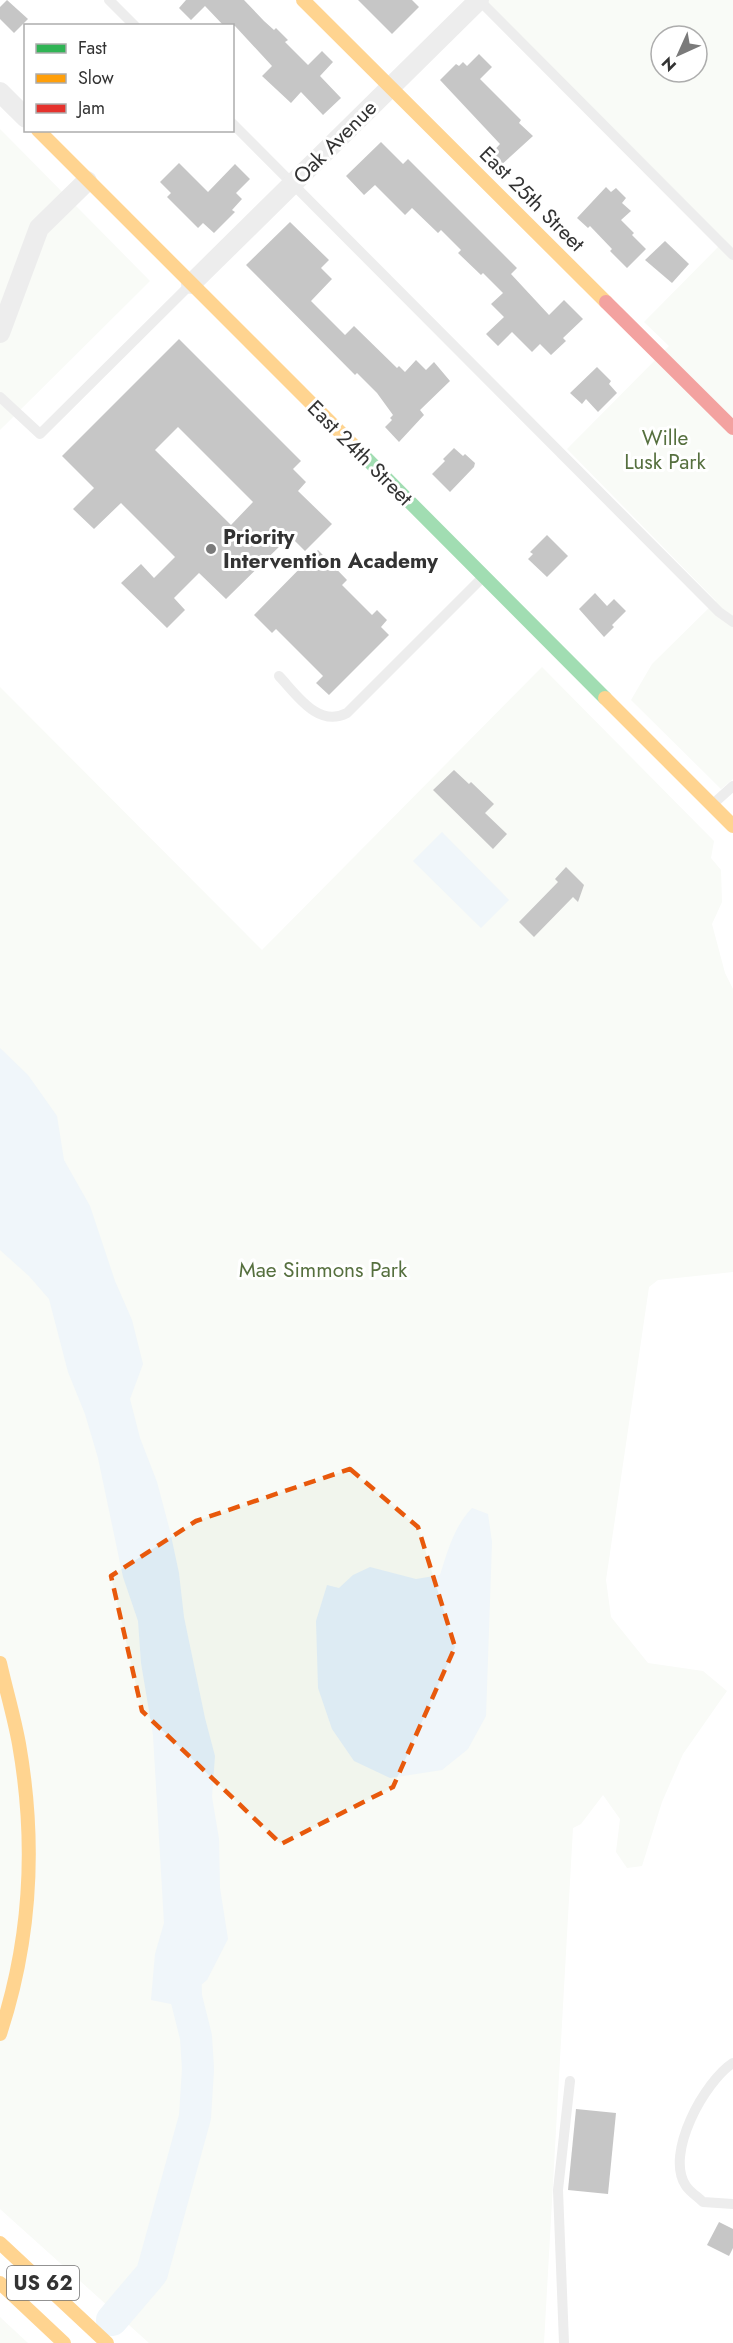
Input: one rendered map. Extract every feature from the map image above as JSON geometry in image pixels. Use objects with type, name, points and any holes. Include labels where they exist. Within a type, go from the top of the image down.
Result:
[{"type":"street","name":"East 25th Street","points":[[303,0],[733,428]]},
{"type":"street","name":"Oak Avenue","points":[[191,284],[479,0]]},
{"type":"street","points":[[0,92],[24,116]]},
{"type":"street","name":"East 24th Street","points":[[40,132],[733,826]]},
{"type":"street","points":[[0,333],[39,228],[87,180]]},
{"type":"street","points":[[0,1663],[21,1756],[27,1825],[28,1887],[23,1941],[15,1990],[0,2034]]},
{"type":"street","name":"US 62","points":[[0,2243],[107,2343]]},
{"type":"street","name":"US 62","points":[[0,2283],[64,2343]]},
{"type":"lane","points":[[109,0],[133,24]]},
{"type":"lane","points":[[479,0],[733,255]]},
{"type":"lane","points":[[234,125],[719,612],[733,622]]},
{"type":"lane","points":[[0,397],[40,434],[191,284]]},
{"type":"lane","points":[[279,676],[320,716],[334,718],[341,716],[347,713],[484,577]]},
{"type":"lane","points":[[712,805],[733,786]]},
{"type":"lane","points":[[733,2063],[705,2093],[685,2131],[680,2160],[685,2185],[703,2202],[733,2204]]},
{"type":"lane","points":[[564,2343],[558,2190],[570,2081]]},
{"type":"highlighted area","points":[[350,1469],[418,1527],[455,1647],[393,1787],[281,1844],[142,1711],[111,1576],[196,1521]]},
{"type":"green space","name":"Wille Lusk Park","points":[[485,0],[733,0],[733,779],[721,789],[631,700],[652,664],[716,601],[567,449],[669,346],[644,322],[725,240]]},
{"type":"green space","points":[[0,129],[150,281],[0,430]]},
{"type":"green space","name":"Mae Simmons Park","points":[[542,667],[714,841],[711,858],[721,870],[722,902],[712,924],[725,973],[733,989],[733,1272],[658,1280],[649,1287],[606,1580],[611,1617],[648,1663],[703,1671],[727,1691],[683,1754],[662,1802],[642,1866],[627,1868],[616,1852],[620,1819],[603,1795],[581,1824],[573,1828],[544,2343],[149,2343],[0,2209],[0,687],[262,950]]},
{"type":"green space","points":[[0,2317],[28,2343],[0,2343]]},
{"type":"shaded area","points":[[442,832],[509,900],[481,928],[413,861]]},
{"type":"shaded area","points":[[0,1048],[28,1075],[57,1116],[64,1160],[90,1206],[115,1281],[132,1320],[143,1364],[130,1399],[170,1531],[179,1573],[184,1617],[215,1756],[212,1797],[219,1839],[220,1888],[228,1939],[207,1980],[176,2005],[151,2000],[155,1954],[164,1923],[153,1735],[141,1663],[138,1621],[123,1577],[98,1458],[85,1414],[68,1372],[49,1299],[29,1276],[0,1250]]},
{"type":"shaded area","points":[[472,1508],[488,1514],[492,1542],[486,1716],[468,1749],[442,1770],[390,1778],[354,1761],[332,1729],[318,1688],[316,1621],[327,1585],[339,1588],[353,1575],[370,1567],[416,1579],[440,1575],[456,1531]]},
{"type":"building","points":[[7,0],[28,19],[14,33],[0,19],[0,7]]},
{"type":"building","points":[[186,0],[244,0],[264,21],[274,30],[276,28],[288,40],[285,42],[308,65],[322,51],[333,62],[320,76],[341,98],[323,115],[301,92],[291,103],[262,76],[272,66],[234,24],[222,24],[205,6],[191,20],[179,8]]},
{"type":"building","points":[[358,0],[412,0],[419,7],[392,34]]},
{"type":"building","points":[[479,54],[492,67],[480,79],[521,120],[519,123],[533,136],[499,167],[488,157],[500,144],[440,80],[456,64],[459,66],[463,62],[467,66]]},
{"type":"building","points":[[381,142],[403,164],[408,159],[517,268],[511,274],[549,315],[564,300],[583,319],[563,338],[566,341],[551,355],[540,344],[532,352],[512,332],[498,346],[486,334],[504,317],[491,304],[503,293],[458,253],[461,250],[441,230],[438,233],[412,208],[405,215],[375,185],[364,195],[346,176]]},
{"type":"building","points":[[179,163],[208,192],[235,164],[250,179],[236,193],[242,199],[232,210],[235,212],[214,233],[203,223],[198,228],[167,197],[171,193],[160,182]]},
{"type":"building","points":[[606,187],[611,192],[616,188],[626,198],[622,203],[631,211],[621,220],[646,249],[627,268],[590,226],[588,228],[577,218]]},
{"type":"building","points":[[290,222],[329,260],[321,268],[332,279],[311,301],[345,335],[354,326],[397,368],[399,366],[405,372],[416,360],[426,370],[434,362],[450,381],[420,410],[424,415],[399,442],[385,427],[392,420],[390,418],[393,415],[377,393],[357,373],[355,375],[246,265]]},
{"type":"building","points":[[665,241],[689,264],[672,283],[645,260]]},
{"type":"building","name":"Priority Intervention Academy","points":[[179,339],[301,461],[293,469],[306,482],[298,491],[332,524],[305,551],[290,536],[226,599],[199,573],[174,598],[185,610],[167,628],[121,583],[141,564],[154,578],[175,557],[121,503],[94,529],[73,509],[94,488],[62,456]],"holes":[[[178,427],[253,502],[231,525],[155,450]]]},
{"type":"building","points":[[597,367],[611,381],[609,384],[617,393],[598,412],[586,399],[582,404],[570,393]]},
{"type":"building","points":[[454,448],[475,463],[474,467],[450,492],[432,474]]},
{"type":"building","points":[[547,535],[568,556],[547,577],[528,559],[533,554],[530,552]]},
{"type":"building","points":[[318,550],[347,580],[342,585],[372,615],[377,610],[387,620],[381,627],[389,635],[329,695],[316,683],[323,676],[276,629],[272,633],[254,615]]},
{"type":"building","points":[[595,593],[607,606],[614,599],[626,611],[604,637],[579,609]]},
{"type":"building","points":[[454,770],[469,784],[471,782],[494,804],[485,813],[507,834],[493,849],[433,790]]},
{"type":"building","points":[[566,867],[584,885],[578,902],[573,897],[534,937],[519,922],[558,882],[555,879]]},
{"type":"building","points":[[576,2109],[616,2113],[608,2194],[568,2190]]},
{"type":"building","points":[[719,2222],[733,2229],[733,2248],[729,2256],[707,2245]]},
{"type":"waterway","points":[[112,2320],[152,2273],[195,2117],[198,2069],[196,2037],[186,1997],[185,1955]]},
{"type":"traffic: fast","points":[[354,446],[605,698]]},
{"type":"traffic: slow","points":[[303,0],[606,302]]},
{"type":"traffic: slow","points":[[40,132],[354,446]]},
{"type":"traffic: slow","points":[[605,698],[733,826]]},
{"type":"traffic: slow","points":[[0,1663],[19,1744],[28,1817],[29,1854],[24,1927],[10,1999],[0,2034]]},
{"type":"traffic: slow","points":[[0,2243],[107,2343]]},
{"type":"traffic: slow","points":[[0,2283],[64,2343]]},
{"type":"traffic: jam","points":[[606,302],[733,428]]},
{"type":"place","name":"Priority Intervention Academy","points":[[211,549]]}]
